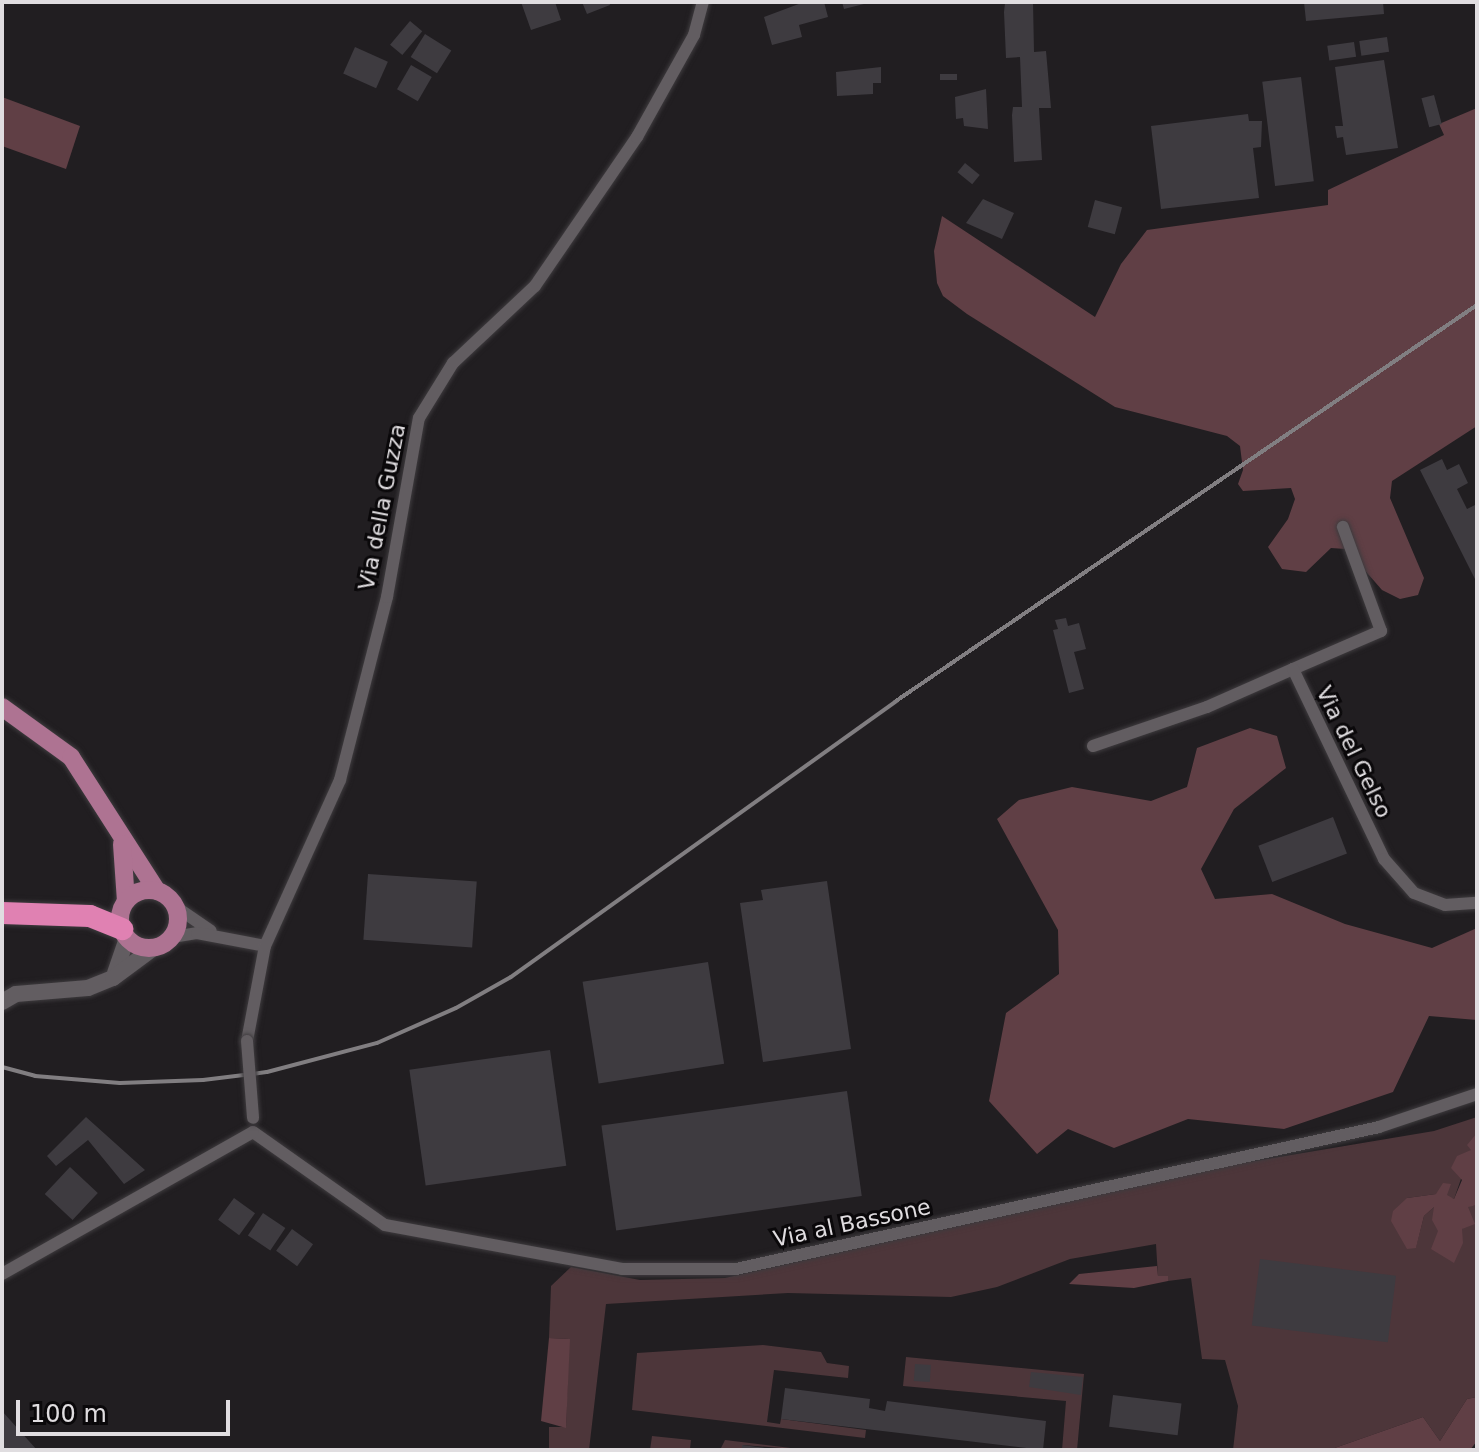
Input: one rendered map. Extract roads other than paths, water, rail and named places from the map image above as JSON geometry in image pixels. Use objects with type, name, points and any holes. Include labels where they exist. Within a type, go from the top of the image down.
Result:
[{"type":"highway","points":[[2,913],[90,916],[125,933]]},
{"type":"main road","points":[[2,707],[71,757],[98,793],[122,841],[157,891],[176,907],[178,923],[163,942],[140,946],[125,933],[122,841]]},
{"type":"main road","points":[[126,901],[140,891],[157,891]]},
{"type":"street","name":"Via della Guzza","points":[[253,1125],[247,1041],[265,946],[340,780],[387,597],[419,418],[453,363],[535,286],[637,137],[694,35],[703,2]]},
{"type":"street","points":[[1293,669],[1381,631],[1343,527]]},
{"type":"street","name":"Via del Gelso","points":[[1093,746],[1207,707],[1293,669],[1384,859],[1414,893],[1445,905],[1477,903]]},
{"type":"street","points":[[176,907],[221,935],[265,946]]},
{"type":"street","points":[[113,978],[125,933]]},
{"type":"street","points":[[2,1002],[16,994],[88,988],[113,978],[163,942],[221,935]]},
{"type":"street","name":"Via al Bassone","points":[[253,1125],[385,1225],[622,1269],[736,1269],[1379,1127],[1477,1094]]},
{"type":"street","points":[[2,1274],[253,1125]]},
{"type":"railway","points":[[2,1067],[35,1076],[120,1083],[203,1080],[267,1072],[377,1043],[456,1008],[511,977],[896,701],[1477,305]]}]
